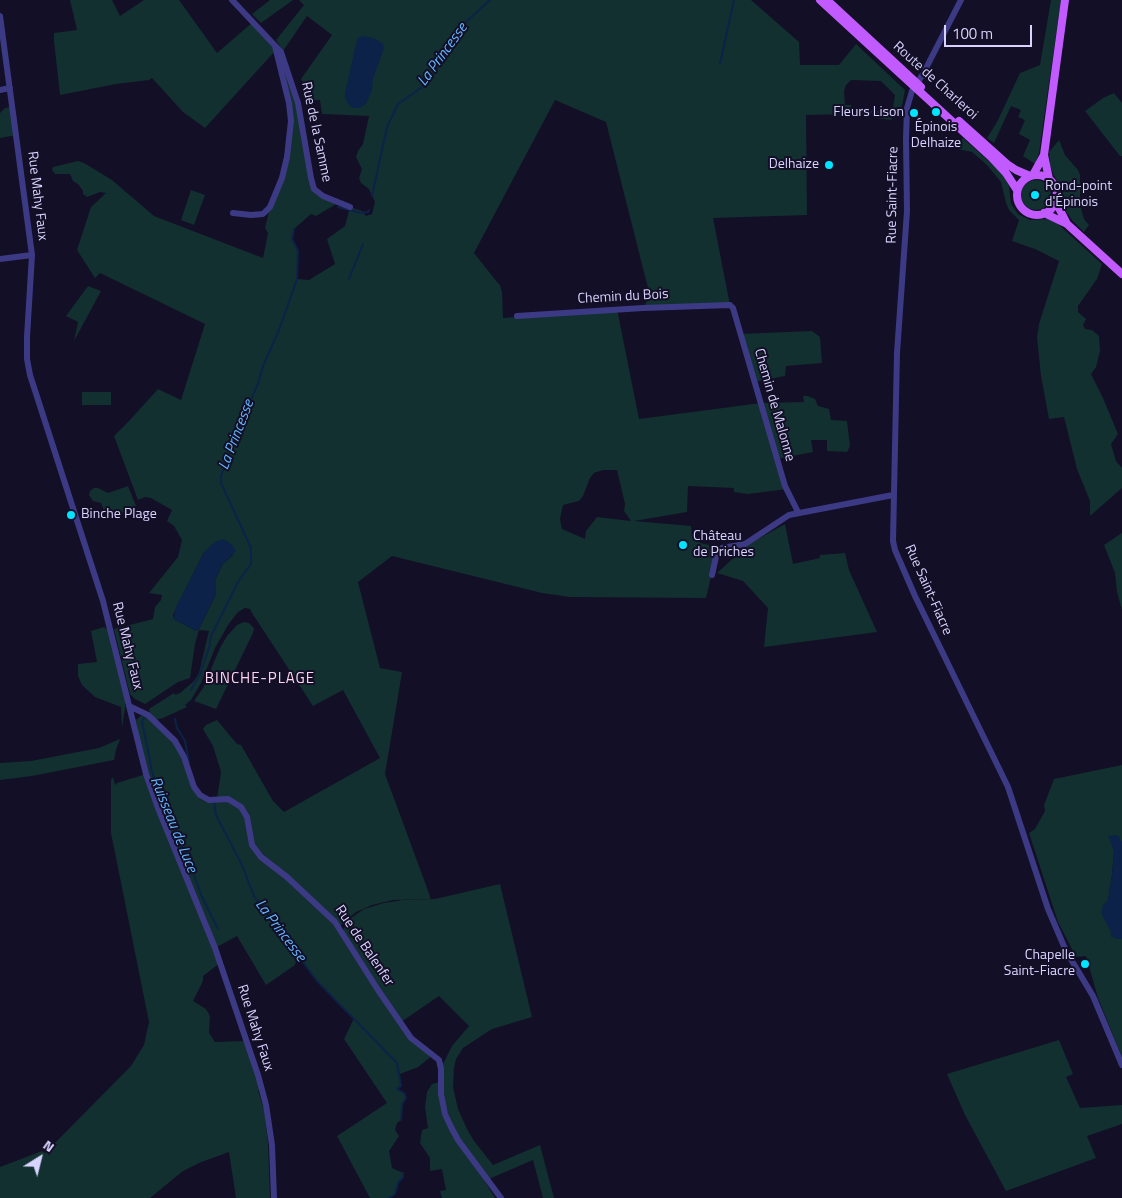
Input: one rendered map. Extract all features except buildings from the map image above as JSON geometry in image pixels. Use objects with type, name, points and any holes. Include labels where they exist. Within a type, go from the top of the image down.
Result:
[{"type":"main road","points":[[820,0],[916,85],[1002,168],[1017,190],[1018,203],[1026,212],[1044,214],[1068,224]]},
{"type":"main road","name":"Route de Charleroi","points":[[827,0],[916,85],[1007,164],[1016,170],[1031,175],[1044,176],[1049,179]]},
{"type":"main road","points":[[1066,0],[1044,155],[1049,179],[1056,189],[1056,202],[1068,224],[1122,274]]},
{"type":"main road","points":[[1017,190],[1023,180],[1031,175],[1044,155]]},
{"type":"main road","points":[[1044,214],[1056,202]]},
{"type":"street","points":[[232,0],[274,45],[290,103],[291,121],[287,157],[282,178],[270,207],[263,214],[233,213]]},
{"type":"street","name":"Rue Saint-Fiacre","points":[[961,0],[909,99],[906,125],[907,211],[897,353],[893,541],[901,566],[1008,787],[1048,909],[1066,951],[1093,996],[1122,1065]]},
{"type":"street","name":"Rue Mahy Faux","points":[[0,16],[32,255],[27,337],[27,359],[30,375],[103,601],[146,774],[215,948],[258,1075],[266,1105],[272,1145],[274,1198]]},
{"type":"street","name":"Rue de la Samme","points":[[274,45],[281,52],[294,86],[314,189],[323,196],[350,207]]},
{"type":"street","points":[[0,90],[10,88]]},
{"type":"street","points":[[0,259],[32,255]]},
{"type":"street","name":"Chemin du Bois","points":[[517,316],[730,305]]},
{"type":"street","name":"Chemin de Malonne","points":[[730,305],[735,316],[785,486],[798,512]]},
{"type":"street","points":[[712,575],[717,552],[722,548],[745,544],[789,515],[893,495]]},
{"type":"street","name":"Rue de Balenfer","points":[[129,706],[148,715],[175,740],[184,757],[196,790],[204,798],[228,799],[241,807],[247,817],[250,838],[256,852],[332,918],[414,1042],[438,1058],[441,1069],[440,1088],[450,1127],[464,1150],[501,1198]]},
{"type":"green space","points":[[70,0],[112,0],[120,16],[144,0],[179,0],[217,53],[253,22],[276,50],[205,128],[183,112],[152,78],[60,95],[54,33],[77,30]]},
{"type":"green space","points":[[270,0],[293,0],[261,23],[252,14]]},
{"type":"green space","points":[[299,0],[751,0],[799,42],[800,65],[839,65],[856,44],[905,90],[902,106],[891,120],[876,118],[875,113],[862,114],[860,118],[858,111],[889,111],[890,107],[893,107],[895,95],[881,81],[851,80],[846,85],[844,91],[845,105],[851,105],[851,114],[806,115],[807,215],[713,218],[730,305],[643,308],[650,296],[606,122],[555,100],[474,253],[500,285],[503,318],[617,309],[639,419],[761,403],[804,402],[803,396],[808,396],[815,399],[818,406],[829,409],[831,420],[847,421],[850,446],[847,452],[827,451],[827,440],[811,440],[813,452],[777,459],[787,489],[748,494],[734,492],[734,488],[688,486],[687,512],[634,521],[691,526],[692,536],[700,543],[709,545],[709,548],[717,552],[706,598],[570,597],[542,593],[392,556],[358,582],[380,668],[402,672],[385,774],[430,896],[430,899],[393,900],[372,905],[356,912],[339,927],[408,1034],[433,1055],[418,1067],[400,1074],[401,1086],[397,1089],[404,1093],[406,1098],[402,1104],[401,1120],[397,1123],[395,1130],[399,1136],[389,1151],[392,1168],[403,1173],[395,1194],[389,1198],[370,1198],[337,1136],[387,1103],[344,1039],[354,1018],[317,981],[298,954],[295,965],[266,985],[237,936],[215,948],[220,963],[203,976],[203,981],[193,1001],[206,1009],[210,1016],[209,1033],[215,1042],[243,1041],[248,1045],[261,1086],[258,1090],[264,1110],[268,1143],[270,1198],[236,1198],[229,1152],[183,1171],[150,1198],[0,1198],[0,1167],[42,1151],[45,1153],[131,1066],[144,1045],[149,1022],[111,833],[111,780],[113,777],[115,785],[146,774],[136,720],[150,713],[149,709],[174,693],[175,695],[180,693],[194,681],[199,673],[209,631],[199,630],[190,678],[178,682],[145,704],[130,694],[114,629],[153,619],[155,607],[161,600],[162,595],[149,593],[178,557],[182,540],[174,526],[167,521],[172,510],[151,498],[145,497],[138,500],[114,436],[158,389],[181,400],[205,324],[100,273],[95,278],[77,250],[91,207],[106,193],[100,192],[87,197],[83,194],[78,184],[73,181],[70,174],[55,174],[52,170],[53,167],[78,161],[84,163],[112,180],[154,216],[263,258],[268,233],[265,228],[270,207],[282,178],[291,121],[283,75],[287,66],[314,189],[338,203],[316,216],[311,214],[294,229],[292,239],[298,251],[297,279],[309,280],[335,264],[327,239],[345,226],[350,207],[362,211],[366,216],[372,214],[375,202],[369,189],[361,183],[359,178],[362,169],[356,157],[363,144],[369,116],[322,114],[320,100],[314,100],[301,79],[332,35],[307,16],[283,51],[276,40],[304,5]],"holes":[[[603,470],[617,470],[625,504],[624,511],[631,521],[597,517],[586,531],[585,539],[562,529],[560,519],[563,505],[579,501],[590,478],[594,473]],[[204,552],[233,555],[222,565],[216,578],[216,594],[199,629],[196,631],[174,619],[173,615]],[[245,608],[250,609],[313,706],[343,690],[380,758],[284,812],[273,801],[241,745],[237,744],[217,720],[206,725],[203,729],[213,746],[221,772],[217,799],[202,797],[193,783],[175,741],[155,720],[187,707],[185,705],[191,700],[201,683],[215,648],[238,612]]]},
{"type":"green space","points":[[1051,0],[1061,0],[1039,153],[1035,164],[1023,156],[1030,140],[1019,134],[1025,120],[1018,117],[1021,110],[1011,106],[994,143],[987,138],[997,122],[1020,73],[1040,65]]},
{"type":"green space","points":[[1114,93],[1122,103],[1122,156],[1120,156],[1085,111],[1103,98]]},
{"type":"green space","points":[[13,106],[17,135],[0,138],[0,113],[5,108]]},
{"type":"green space","points":[[963,138],[1002,173],[1009,186],[1011,204],[1018,214],[1030,220],[1047,219],[1057,223],[1102,264],[1097,279],[1078,306],[1078,312],[1086,319],[1083,325],[1085,329],[1092,330],[1099,336],[1100,351],[1096,367],[1091,374],[1118,434],[1111,444],[1116,461],[1122,468],[1122,488],[1090,516],[1090,501],[1077,469],[1064,417],[1049,419],[1041,376],[1037,337],[1039,324],[1059,261],[1035,249],[1012,241],[1019,220],[1009,210],[1001,182],[987,165],[972,152],[953,148]]},
{"type":"green space","points":[[1059,140],[1065,155],[1080,175],[1080,205],[1084,219],[1089,225],[1084,232],[1062,206],[1061,186],[1054,176],[1050,165],[1049,152]]},
{"type":"green space","points":[[1036,180],[1047,184],[1051,195],[1047,206],[1036,210],[1025,206],[1021,195],[1025,184]]},
{"type":"green space","points":[[191,190],[205,195],[194,225],[181,220]]},
{"type":"green space","points":[[88,286],[101,291],[74,341],[78,322],[66,316]]},
{"type":"green space","points":[[812,331],[820,337],[822,363],[786,366],[785,376],[754,382],[740,334]]},
{"type":"green space","points":[[82,392],[111,392],[111,405],[82,405]]},
{"type":"green space","points":[[128,486],[136,506],[130,511],[109,515],[105,513],[101,503],[93,501],[89,495],[90,491],[94,488],[108,493]]},
{"type":"green space","points":[[785,524],[793,564],[820,558],[820,555],[845,553],[849,570],[877,632],[764,647],[768,608],[743,581],[717,573],[749,544]]},
{"type":"green space","points":[[1122,533],[1122,610],[1117,592],[1115,573],[1104,545]]},
{"type":"green space","points":[[244,622],[249,623],[254,628],[253,633],[216,709],[194,701],[203,688],[227,636],[237,625]]},
{"type":"green space","points":[[104,627],[108,630],[125,698],[122,728],[121,707],[95,697],[82,685],[78,676],[78,664],[97,662],[91,631]]},
{"type":"green space","points":[[120,739],[114,760],[32,776],[0,780],[0,763],[31,761],[99,748]]},
{"type":"green space","points":[[1122,765],[1122,842],[1114,851],[1108,900],[1103,906],[1117,939],[1122,939],[1122,1057],[1098,998],[1086,956],[1076,957],[1058,922],[1029,833],[1035,829],[1045,811],[1044,805],[1054,779]]},
{"type":"green space","points":[[500,884],[532,1017],[492,1029],[463,1048],[456,1059],[453,1087],[458,1109],[467,1129],[493,1165],[540,1145],[554,1198],[543,1198],[533,1160],[489,1179],[456,1134],[444,1103],[442,1066],[452,1046],[469,1026],[439,996],[401,1022],[344,932],[344,928],[351,918],[364,909],[403,900],[435,899]]},
{"type":"green space","points":[[1059,1040],[1073,1074],[1066,1077],[1080,1108],[1122,1105],[1122,1124],[1087,1136],[1096,1158],[1006,1191],[965,1115],[947,1074]]},
{"type":"green space","points":[[439,1082],[444,1114],[495,1198],[442,1198],[440,1191],[446,1190],[442,1169],[430,1171],[430,1158],[420,1143],[422,1130],[428,1128],[425,1107],[427,1092],[432,1084]]},
{"type":"water","points":[[363,36],[374,38],[383,44],[384,48],[366,104],[360,108],[353,108],[345,98],[345,93],[358,38]]},
{"type":"water","points":[[223,539],[230,543],[236,551],[222,565],[216,578],[216,594],[199,629],[196,631],[174,619],[175,609],[204,552],[215,542]]},
{"type":"water","points":[[1118,835],[1122,842],[1122,939],[1111,937],[1111,932],[1101,913],[1103,906],[1108,900],[1112,875],[1114,851],[1108,836]]},
{"type":"waterway","name":"La Princesse","points":[[372,196],[387,127],[398,104],[425,85],[434,74],[452,41],[465,23],[490,0]]},
{"type":"waterway","points":[[720,64],[734,0]]},
{"type":"waterway","points":[[338,207],[361,213],[368,212],[369,210]]},
{"type":"waterway","name":"La Princesse","points":[[191,690],[200,674],[211,636],[238,582],[251,564],[251,548],[221,483],[221,476],[251,404],[251,399],[263,366],[279,330],[297,279],[298,251],[292,239],[294,229]]},
{"type":"waterway","points":[[349,279],[363,244]]},
{"type":"waterway","name":"Ruisseau de Luce","points":[[144,717],[142,722],[151,769],[202,897],[218,929]]},
{"type":"waterway","name":"La Princesse","points":[[175,719],[177,728],[185,741],[189,763]]},
{"type":"waterway","name":"La Princesse","points":[[214,801],[216,815],[242,865],[254,896],[317,981],[397,1063],[401,1086],[397,1089],[404,1093],[406,1098],[402,1104],[401,1120]]},
{"type":"waterway","name":"La Princesse","points":[[389,1198],[395,1194],[403,1173]]},
{"type":"place","name":"Épinois Delhaize","points":[[936,112]]},
{"type":"place","name":"Fleurs Lison","points":[[914,113]]},
{"type":"place","name":"Delhaize","points":[[829,165]]},
{"type":"place","name":"Rond-point d'Épinois","points":[[1035,195]]},
{"type":"place","name":"Binche Plage","points":[[71,515]]},
{"type":"place","name":"Château de Priches","points":[[683,545]]},
{"type":"place","name":"Chapelle Saint-Fiacre","points":[[1085,964]]},
{"type":"district","name":"BINCHE-PLAGE","points":[[260,679]]}]
